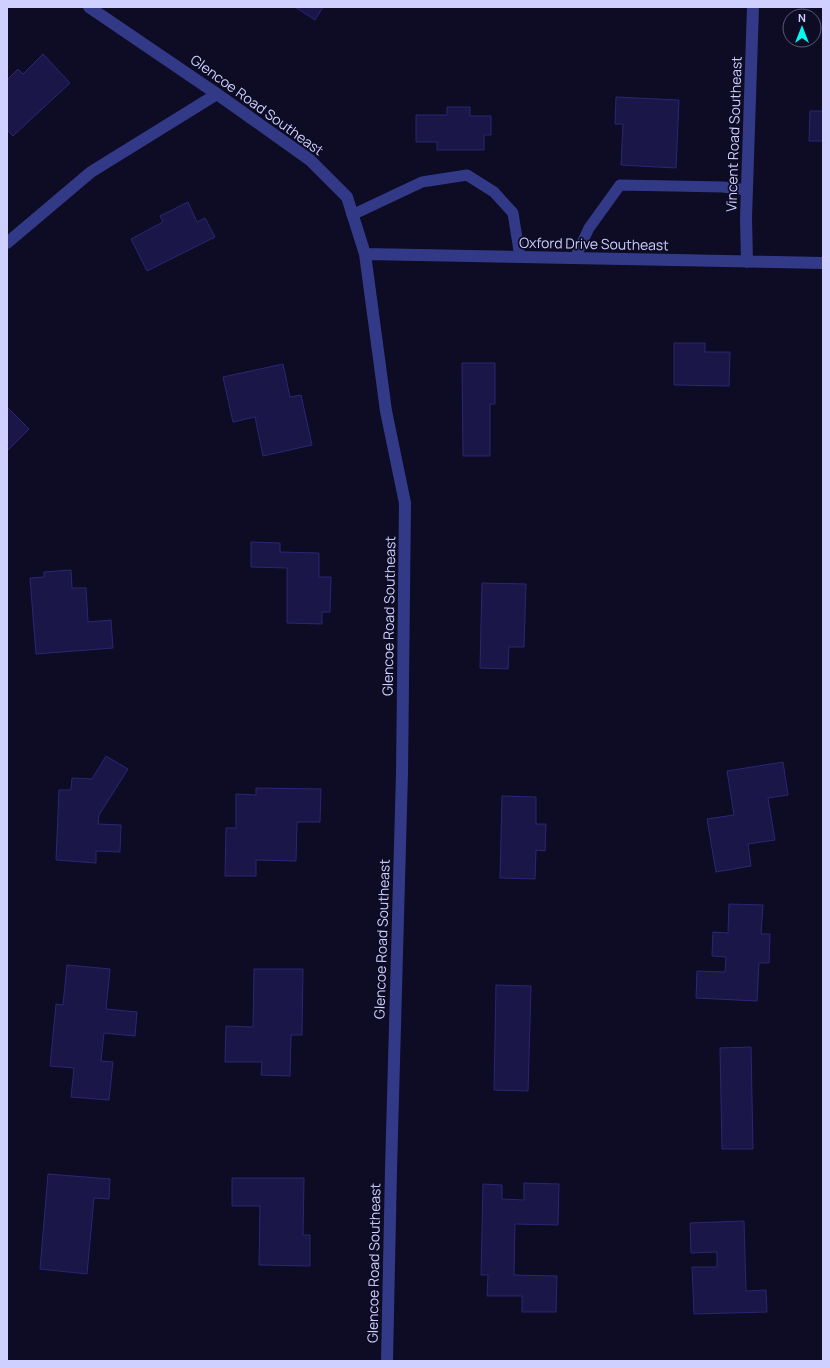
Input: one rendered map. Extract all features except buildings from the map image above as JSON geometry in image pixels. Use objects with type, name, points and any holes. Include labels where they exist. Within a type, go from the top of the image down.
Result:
[{"type":"street","name":"Glencoe Road Southeast","points":[[90,7],[218,94],[310,160],[347,197],[365,254],[386,411],[405,503],[402,773],[387,1361]]},
{"type":"street","name":"Vincent Road Southeast","points":[[747,262],[746,218],[753,7]]},
{"type":"street","points":[[7,243],[91,172],[218,94]]},
{"type":"street","name":"Oxford Drive Southeast","points":[[365,254],[823,263]]},
{"type":"lane","points":[[352,215],[422,182],[467,175],[494,192],[513,213],[520,257]]},
{"type":"lane","points":[[575,258],[589,228],[620,185],[722,187],[747,190]]}]
